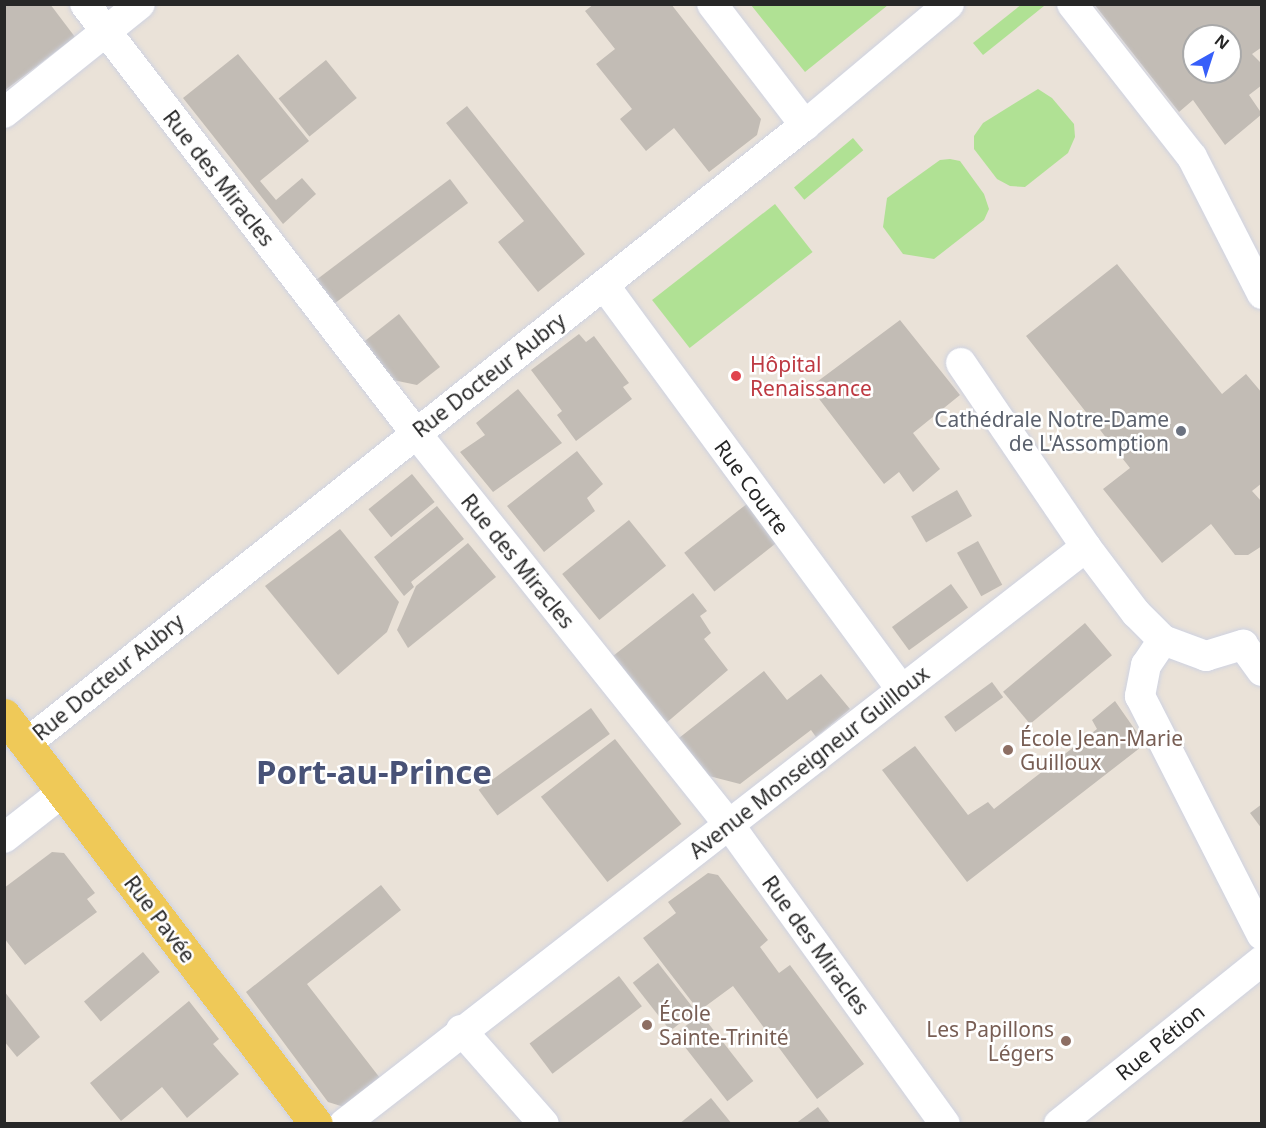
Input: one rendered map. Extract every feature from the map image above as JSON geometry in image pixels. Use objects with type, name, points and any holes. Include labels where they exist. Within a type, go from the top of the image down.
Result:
[{"type":"main road","name":"Rue Pavée","points":[[4,715],[316,1124]]},
{"type":"street","name":"Rue des Miracles","points":[[85,4],[415,432],[730,826],[945,1124]]},
{"type":"street","points":[[4,113],[140,4]]},
{"type":"street","points":[[712,4],[806,125]]},
{"type":"street","name":"Rue Docteur Aubry","points":[[27,743],[415,432],[806,125],[949,4]]},
{"type":"street","points":[[1072,4],[1192,157],[1262,294]]},
{"type":"street","name":"Rue Courte","points":[[604,285],[901,689]]},
{"type":"street","points":[[961,363],[1086,547],[1136,613],[1163,640],[1206,656],[1252,637],[1262,671]]},
{"type":"street","name":"Avenue Monseigneur Guilloux","points":[[344,1124],[461,1030],[730,826],[901,689],[1086,547]]},
{"type":"street","points":[[1163,640],[1146,665],[1140,696],[1262,935]]},
{"type":"street","points":[[4,838],[64,791]]},
{"type":"street","name":"Rue Pétion","points":[[1059,1124],[1262,961]]},
{"type":"street","points":[[461,1030],[544,1124]]},
{"type":"green space","points":[[1022,4],[1044,6],[983,55],[973,43]]},
{"type":"green space","points":[[751,5],[888,5],[805,72]]},
{"type":"green space","points":[[1038,89],[1052,98],[1074,124],[1075,137],[1068,153],[1025,187],[1010,186],[997,179],[974,149],[974,136],[983,123]]},
{"type":"green space","points":[[853,138],[863,150],[804,200],[794,187]]},
{"type":"green space","points":[[940,160],[960,161],[984,194],[989,209],[984,220],[934,259],[903,254],[883,227],[887,198]]},
{"type":"green space","points":[[775,204],[813,252],[690,348],[652,300]]},
{"type":"building","points":[[4,4],[50,4],[75,37],[4,91]]},
{"type":"building","points":[[594,4],[671,4],[761,119],[757,135],[709,172],[674,128],[646,151],[620,119],[632,109],[596,64],[615,49],[585,11]]},
{"type":"building","points":[[1094,4],[1262,4],[1262,47],[1252,54],[1262,64],[1262,85],[1249,95],[1262,114],[1225,145],[1193,100],[1179,112]]},
{"type":"building","points":[[238,54],[309,141],[260,181],[276,200],[302,178],[316,194],[283,224],[183,98]]},
{"type":"building","points":[[326,60],[357,98],[309,136],[279,98]]},
{"type":"building","points":[[467,106],[585,254],[538,292],[498,242],[524,221],[446,123]]},
{"type":"building","points":[[450,179],[468,203],[331,306],[313,282]]},
{"type":"building","name":"Cathédrale Notre-Dame de L'Assomption","points":[[1117,264],[1222,394],[1246,374],[1262,393],[1262,483],[1252,491],[1262,502],[1262,546],[1248,555],[1235,555],[1211,524],[1162,563],[1103,489],[1130,468],[1026,336]]},
{"type":"building","points":[[399,314],[440,367],[417,385],[388,379],[361,344]]},
{"type":"building","points":[[900,320],[960,395],[913,433],[940,469],[913,492],[899,472],[884,484],[810,387]]},
{"type":"building","points":[[579,334],[586,342],[594,336],[629,383],[623,387],[632,399],[576,441],[557,415],[562,411],[531,370]]},
{"type":"building","points":[[518,389],[562,443],[493,492],[460,452],[485,435],[476,423]]},
{"type":"building","points":[[577,451],[603,484],[587,498],[595,511],[544,552],[507,506]]},
{"type":"building","points":[[412,474],[435,502],[391,537],[368,509]]},
{"type":"building","points":[[957,490],[972,516],[926,542],[911,516]]},
{"type":"building","points":[[748,503],[778,542],[714,591],[684,553]]},
{"type":"building","points":[[437,506],[464,539],[411,582],[414,587],[404,596],[374,557]]},
{"type":"building","points":[[629,520],[666,566],[599,620],[562,574]]},
{"type":"building","points":[[340,529],[399,602],[387,632],[338,675],[265,586]]},
{"type":"building","points":[[978,541],[1002,585],[981,596],[957,553]]},
{"type":"building","points":[[468,543],[496,577],[408,648],[397,630],[416,586]]},
{"type":"building","points":[[951,584],[968,607],[909,650],[892,627]]},
{"type":"building","points":[[693,593],[707,611],[700,616],[711,633],[704,639],[728,670],[665,724],[613,656]]},
{"type":"building","points":[[1085,623],[1112,655],[1030,724],[1003,692]]},
{"type":"building","points":[[764,671],[787,700],[821,674],[850,709],[816,737],[811,730],[740,784],[709,776],[679,738]]},
{"type":"building","points":[[992,682],[1003,697],[955,732],[944,717]]},
{"type":"building","points":[[1115,701],[1145,744],[967,882],[882,770],[915,746],[968,815],[988,802],[994,809],[1097,729],[1092,720]]},
{"type":"building","points":[[591,708],[610,734],[497,816],[479,790]]},
{"type":"building","points":[[615,739],[681,824],[607,882],[541,797]]},
{"type":"building","points":[[1262,804],[1262,829],[1250,813]]},
{"type":"building","points":[[52,852],[64,853],[95,893],[87,899],[97,912],[25,965],[4,938],[4,888]]},
{"type":"building","points":[[708,873],[718,875],[768,940],[760,947],[779,973],[790,965],[864,1064],[817,1099],[733,986],[699,1011],[643,938],[676,913],[668,902]]},
{"type":"building","points":[[381,885],[401,910],[307,984],[380,1078],[344,1107],[328,1102],[246,992]]},
{"type":"building","points":[[143,952],[160,972],[101,1021],[84,1001]]},
{"type":"building","points":[[658,963],[696,1011],[670,1031],[633,983]]},
{"type":"building","points":[[619,976],[642,1006],[552,1074],[530,1043]]},
{"type":"building","points":[[4,991],[40,1037],[17,1057],[4,1041]]},
{"type":"building","points":[[189,1001],[219,1039],[213,1044],[239,1074],[187,1118],[162,1087],[121,1121],[90,1083]]},
{"type":"building","points":[[701,1014],[753,1081],[727,1101],[675,1034]]},
{"type":"building","points":[[711,1098],[732,1124],[679,1124]]},
{"type":"building","points":[[818,1107],[831,1124],[795,1124]]},
{"type":"place","name":"Hôpital Renaissance","points":[[736,376]]},
{"type":"place","name":"Cathédrale Notre-Dame de L'Assomption","points":[[1181,431]]},
{"type":"place","name":"École Jean-Marie Guilloux","points":[[1008,750]]},
{"type":"place","name":"École Sainte-Trinité","points":[[647,1025]]},
{"type":"place","name":"Les Papillons Légers","points":[[1066,1041]]},
{"type":"district","name":"Port-au-Prince","points":[[374,772]]}]
